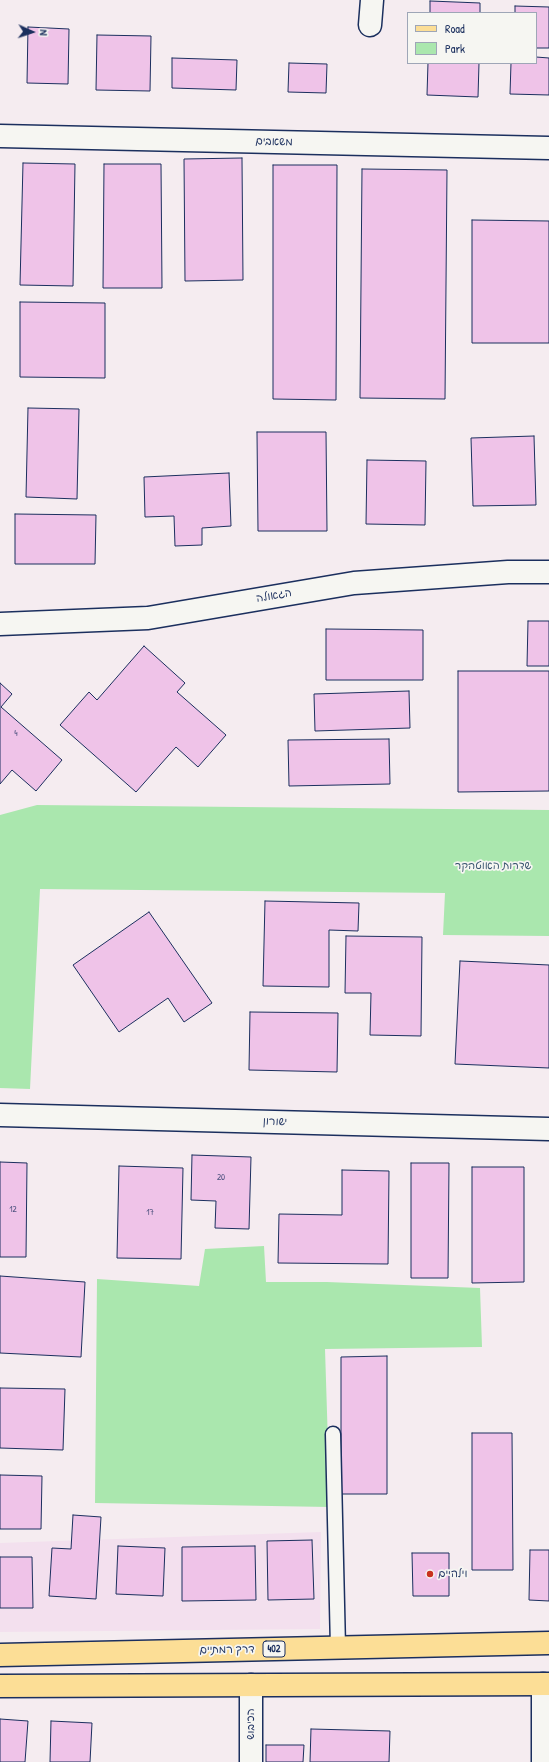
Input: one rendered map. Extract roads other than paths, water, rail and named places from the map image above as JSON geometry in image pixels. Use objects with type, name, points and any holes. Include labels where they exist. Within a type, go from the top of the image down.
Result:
[{"type":"main road","name":"דרך רמתיים","points":[[0,1655],[549,1643]]},
{"type":"main road","points":[[0,1686],[546,1684]]},
{"type":"street","points":[[370,25],[372,0]]},
{"type":"street","name":"משאבים","points":[[0,136],[549,148]]},
{"type":"street","name":"הגאולה","points":[[0,624],[148,618],[354,583],[508,572],[549,572]]},
{"type":"street","name":"ישורון","points":[[0,1114],[549,1129]]},
{"type":"street","points":[[543,1762],[546,1684]]},
{"type":"street","name":"הכיבוש","points":[[251,1685],[251,1762]]},
{"type":"lane","points":[[333,1434],[338,1648]]},
{"type":"place","name":"וילהיים","points":[[430,1574]]},
{"type":"park label","name":"שדרות האוטהקר","points":[[493,866]]}]
